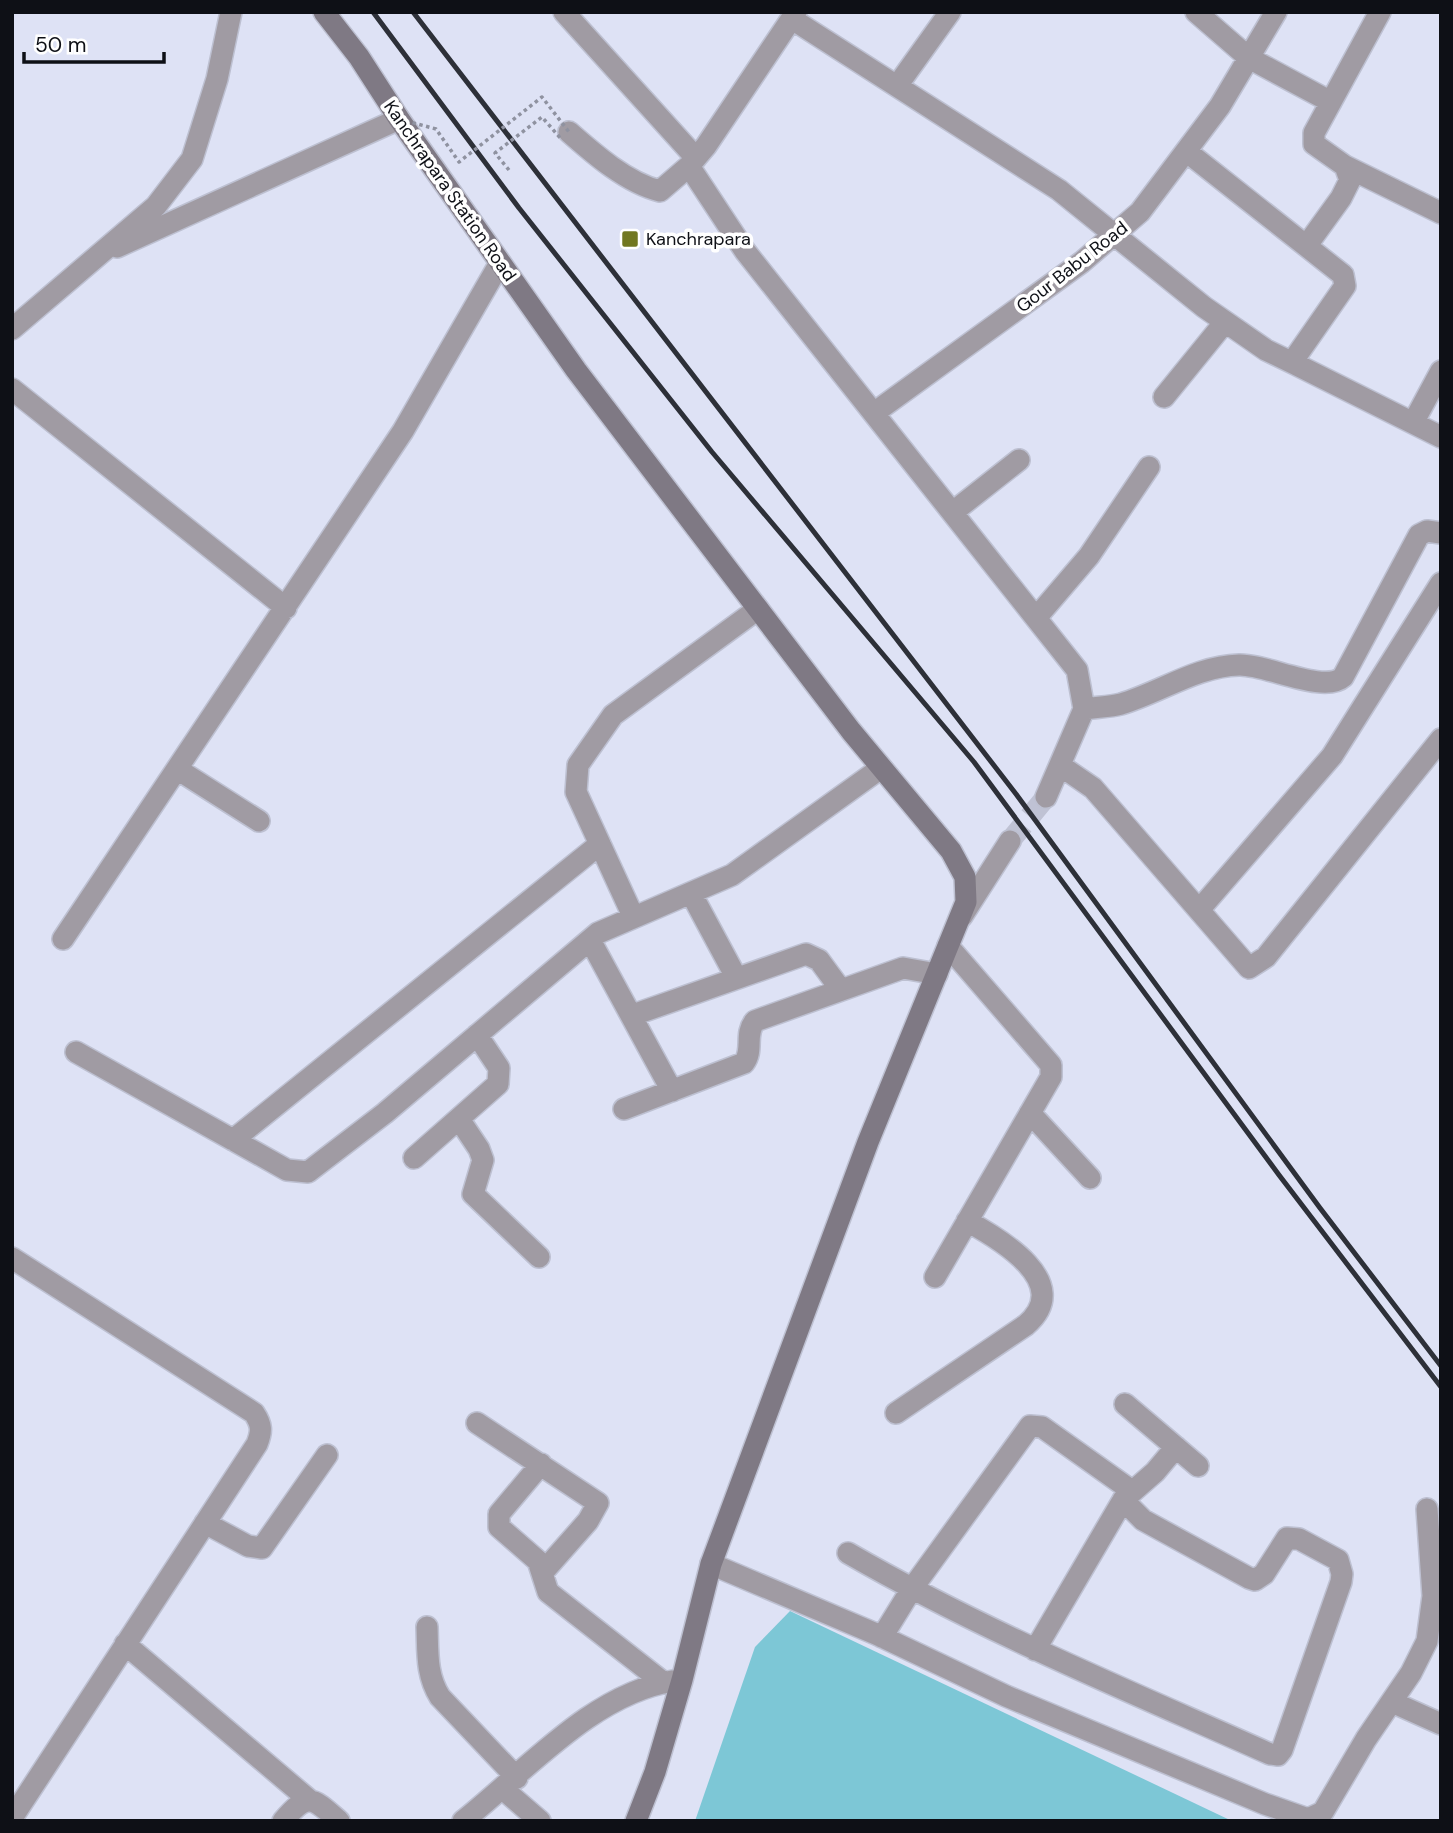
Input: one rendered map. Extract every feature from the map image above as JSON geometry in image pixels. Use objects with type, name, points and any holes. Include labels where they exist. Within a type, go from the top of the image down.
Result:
[{"type":"street","points":[[12,329],[156,206],[192,159],[217,79],[231,12]]},
{"type":"street","name":"Kanchrapara Station Road","points":[[324,12],[359,57],[399,119],[576,370],[881,768],[951,851],[965,877],[965,902],[869,1142],[711,1564],[673,1681],[655,1772],[636,1821]]},
{"type":"street","points":[[564,12],[692,162],[746,251],[1077,670],[1084,709],[1046,797]]},
{"type":"street","points":[[897,86],[950,12]]},
{"type":"street","points":[[1196,12],[1249,58],[1331,102]]},
{"type":"street","name":"Gour Babu Road","points":[[874,413],[1117,235],[1140,212],[1220,106],[1276,12]]},
{"type":"street","points":[[1380,12],[1312,138],[1319,148],[1345,166],[1441,213]]},
{"type":"street","points":[[566,136],[650,188],[660,191],[692,162],[794,16],[1059,190],[1225,322],[1266,351],[1441,436]]},
{"type":"street","points":[[98,255],[217,204],[399,119]]},
{"type":"street","points":[[1186,151],[1339,270],[1345,286],[1297,355],[1297,365]]},
{"type":"street","points":[[1307,245],[1347,187],[1350,175],[1345,166]]},
{"type":"street","points":[[63,939],[403,431],[500,263]]},
{"type":"street","points":[[1164,397],[1225,322]]},
{"type":"street","points":[[1413,423],[1441,371]]},
{"type":"street","points":[[12,389],[286,608]]},
{"type":"street","points":[[953,512],[1019,460]]},
{"type":"street","points":[[1036,618],[1089,556],[1149,467]]},
{"type":"street","points":[[1084,709],[1121,704],[1205,670],[1238,665],[1264,667],[1321,684],[1336,683],[1343,677],[1419,535],[1427,531],[1441,533]]},
{"type":"street","points":[[1199,910],[1332,757],[1441,583]]},
{"type":"street","points":[[633,916],[576,792],[575,779],[579,765],[613,715],[758,609]]},
{"type":"street","points":[[1061,766],[1093,788],[1249,968],[1266,957],[1441,739]]},
{"type":"street","points":[[76,1052],[287,1170],[308,1172],[590,940],[633,916],[692,895],[763,855],[881,768]]},
{"type":"street","points":[[177,769],[259,821]]},
{"type":"street","points":[[957,923],[1010,841]]},
{"type":"street","points":[[233,1140],[600,844]]},
{"type":"street","points":[[692,895],[736,977]]},
{"type":"street","points":[[590,940],[633,1014],[672,1091]]},
{"type":"street","points":[[935,1277],[1051,1077],[1051,1065],[948,946]]},
{"type":"street","points":[[633,1014],[806,954],[819,960],[841,990]]},
{"type":"street","points":[[624,1109],[744,1063],[749,1056],[748,1031],[755,1021],[903,968],[937,974]]},
{"type":"street","points":[[414,1158],[493,1090],[501,1076],[477,1035]]},
{"type":"street","points":[[1030,1113],[1090,1178]]},
{"type":"street","points":[[459,1119],[479,1149],[483,1160],[473,1194],[539,1257]]},
{"type":"street","points":[[896,1413],[1026,1325],[1041,1308],[1042,1295],[1033,1271],[1026,1262],[1011,1246],[967,1221]]},
{"type":"street","points":[[12,1258],[254,1413],[261,1423],[257,1444],[12,1818]]},
{"type":"street","points":[[1125,1404],[1198,1466]]},
{"type":"street","points":[[477,1423],[598,1503],[592,1515],[543,1572]]},
{"type":"street","points":[[848,1553],[911,1590],[1035,1650],[1270,1754],[1278,1755],[1282,1750],[1342,1574],[1338,1560],[1299,1539],[1287,1538],[1264,1574],[1255,1580],[1249,1578],[1143,1520],[1128,1495],[1042,1427],[1030,1426],[911,1590],[882,1637]]},
{"type":"street","points":[[1035,1650],[1128,1495],[1155,1472],[1176,1447]]},
{"type":"street","points":[[205,1523],[248,1546],[262,1548],[327,1455]]},
{"type":"street","points":[[541,1464],[497,1518],[499,1527],[538,1561],[548,1592],[673,1681]]},
{"type":"street","points":[[711,1564],[882,1637],[1006,1696],[1265,1804],[1308,1819],[1318,1818],[1392,1702],[1416,1663],[1431,1625],[1433,1597],[1427,1509]]},
{"type":"street","points":[[427,1627],[429,1674],[433,1685],[540,1821]]},
{"type":"street","points":[[125,1644],[308,1799],[319,1803],[339,1821]]},
{"type":"street","points":[[463,1821],[594,1712],[639,1690],[673,1681]]},
{"type":"street","points":[[1392,1702],[1441,1724]]},
{"type":"street","points":[[283,1821],[300,1802],[308,1799]]},
{"type":"path","points":[[399,119],[436,129],[459,162],[542,97],[566,136]]},
{"type":"path","points":[[509,170],[495,153],[542,117],[566,136]]},
{"type":"water","points":[[790,1611],[1232,1821],[695,1821],[755,1647]]},
{"type":"tunnel","points":[[1010,841],[1046,797]]},
{"type":"railway","points":[[373,12],[519,208],[712,452],[974,762],[1279,1175],[1441,1387]]},
{"type":"railway","points":[[413,12],[1016,794],[1320,1208],[1441,1366]]},
{"type":"place","name":"Kanchrapara","points":[[630,239]]}]
